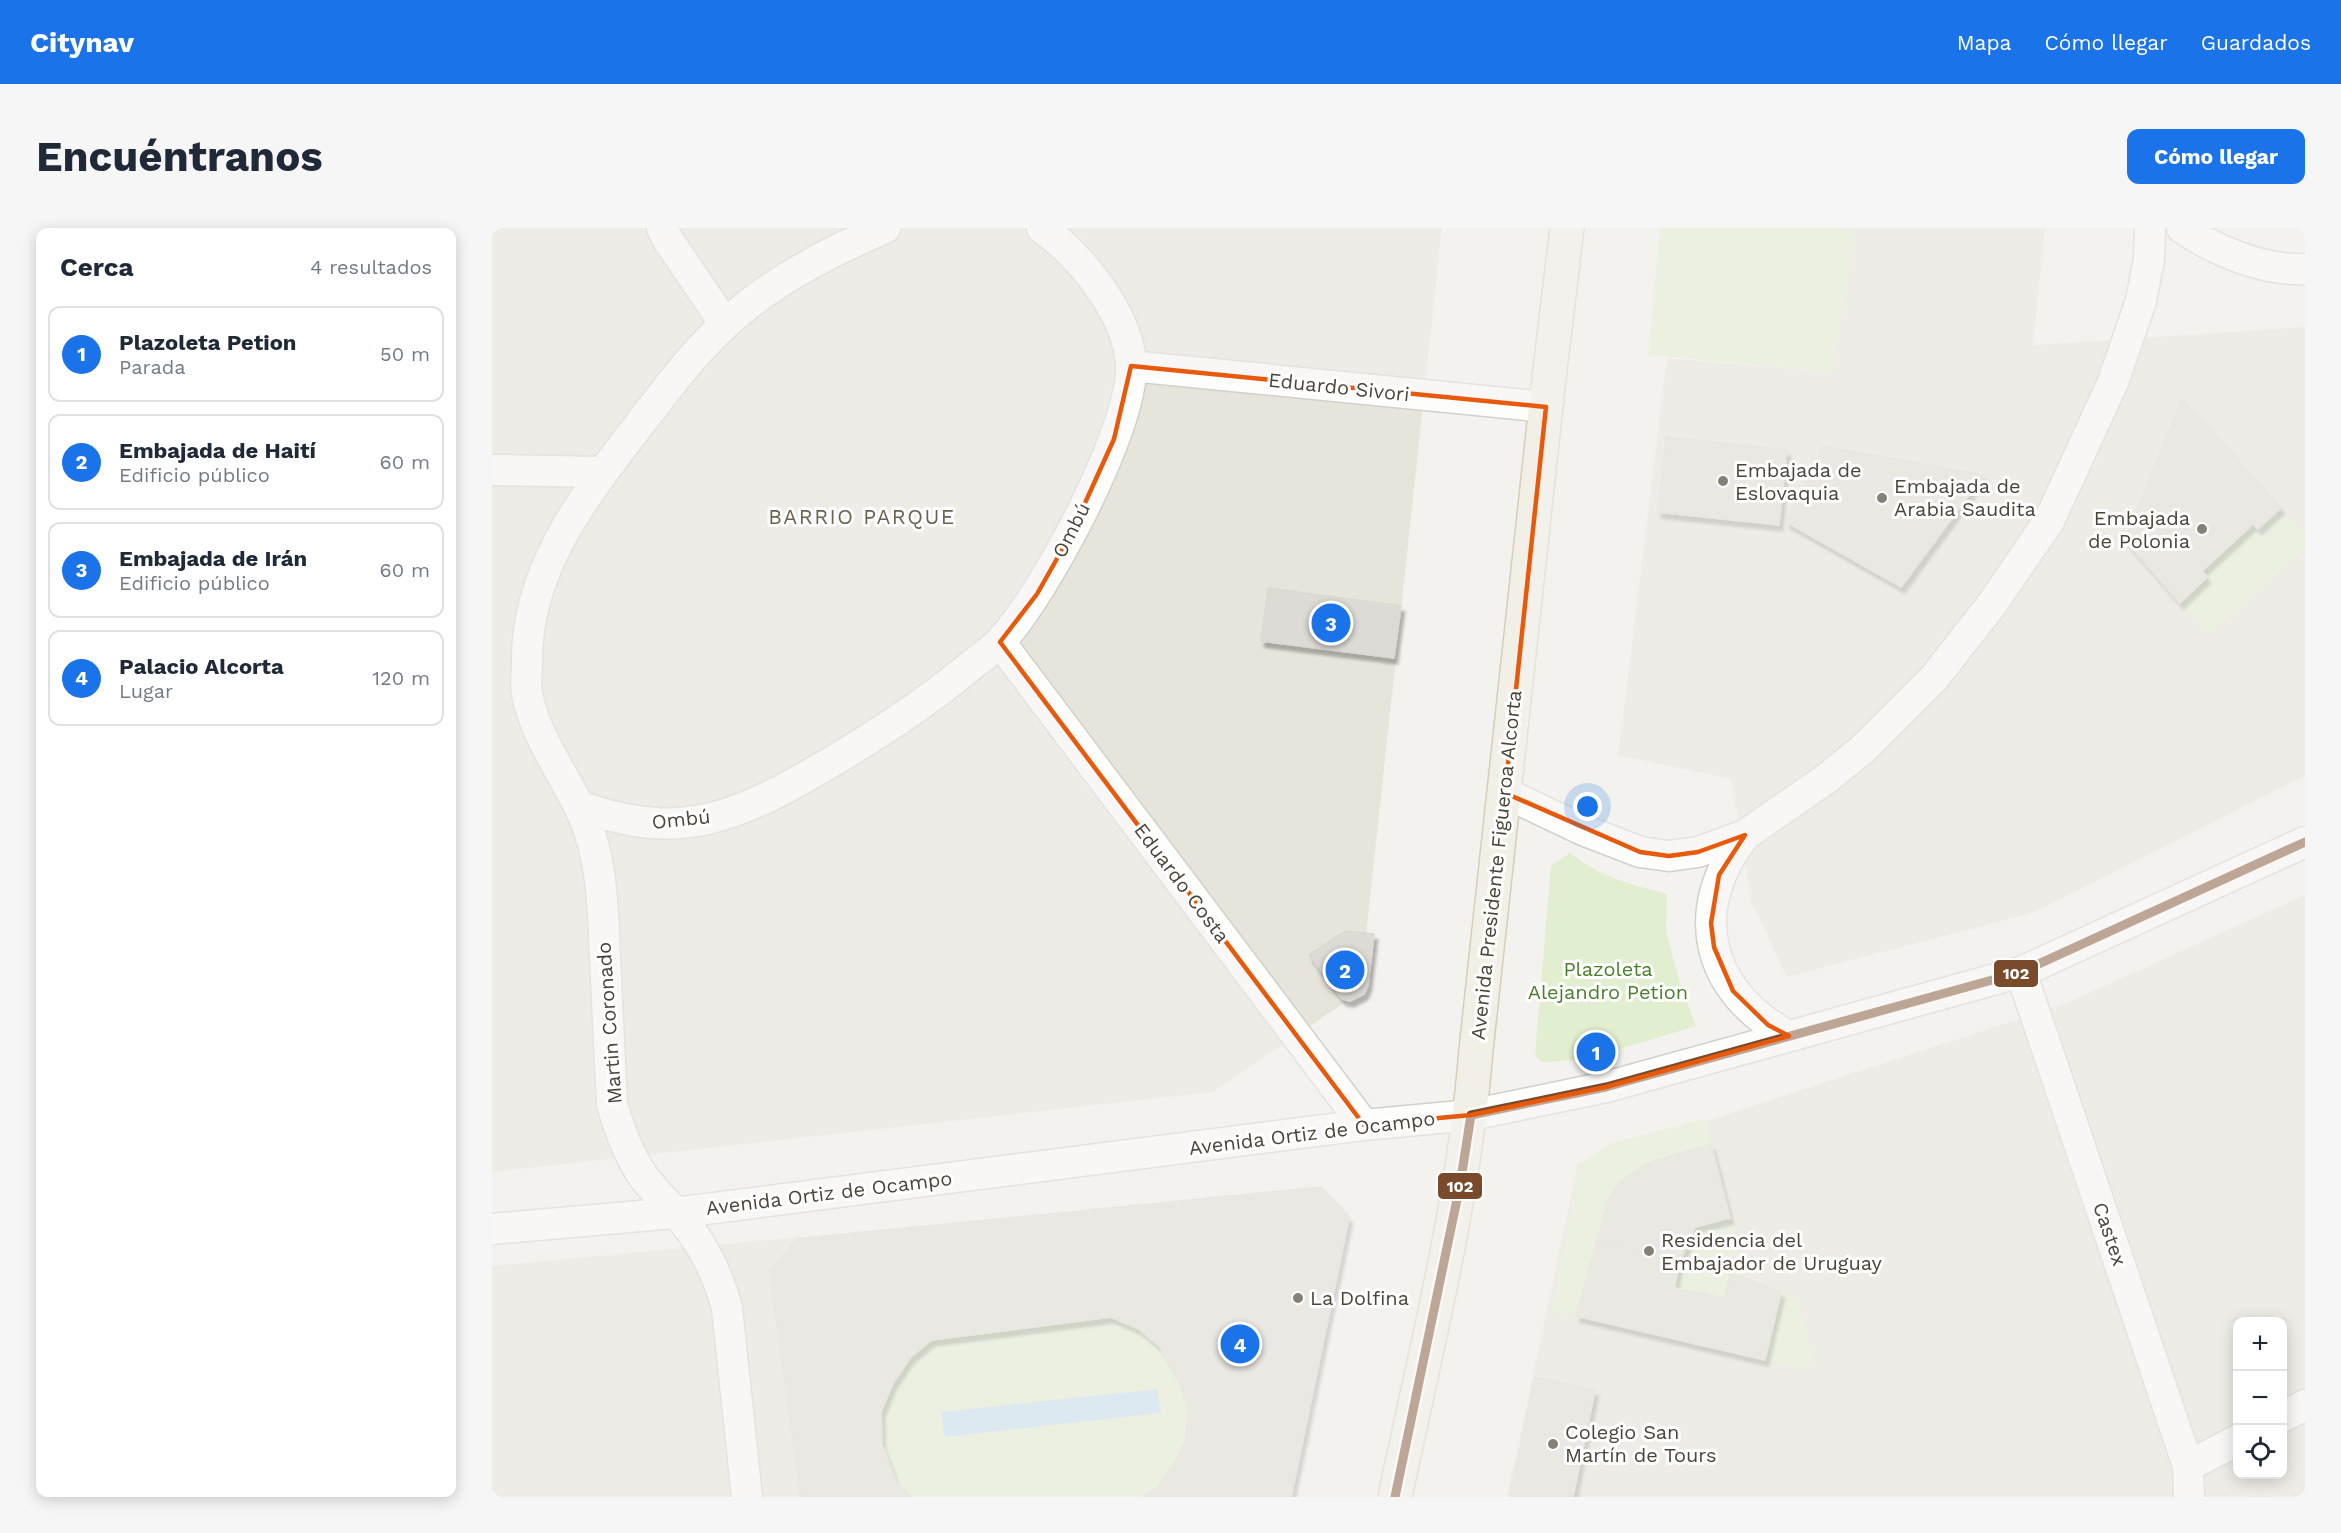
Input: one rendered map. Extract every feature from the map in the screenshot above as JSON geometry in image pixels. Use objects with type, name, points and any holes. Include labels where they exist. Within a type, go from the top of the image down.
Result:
[{"type":"main road","name":"Avenida Presidente Figueroa Alcorta","points":[[1395,1497],[1460,1185],[1471,1115],[1476,1050],[1567,228]]},
{"type":"street","points":[[662,228],[725,324]]},
{"type":"street","points":[[581,807],[538,731],[527,693],[530,616],[538,586],[565,526],[603,472],[685,366],[725,324],[757,298],[800,270],[885,228]]},
{"type":"street","name":"Ombú","points":[[581,807],[624,820],[667,825],[707,819],[739,809],[791,786],[871,738],[932,698],[1000,642],[1037,594],[1071,534],[1114,439],[1129,393],[1131,366],[1123,333],[1101,289],[1075,256],[1042,228]]},
{"type":"street","points":[[1504,793],[1583,830],[1640,852],[1670,856],[1698,852],[1745,835],[1827,779],[1864,748],[1934,678],[1992,604],[2049,521],[2113,382],[2140,301],[2149,259],[2150,228]]},
{"type":"street","points":[[2182,228],[2217,247],[2256,263],[2305,269]]},
{"type":"street","name":"Eduardo Sivori","points":[[1131,366],[1546,407]]},
{"type":"street","points":[[492,471],[603,472]]},
{"type":"street","name":"Eduardo Costa","points":[[1000,642],[1364,1125]]},
{"type":"street","name":"Martin Coronado","points":[[581,807],[600,869],[612,1104],[623,1139],[632,1158],[643,1175],[692,1232],[723,1291],[727,1308],[747,1497]]},
{"type":"street","points":[[1745,835],[1730,854],[1719,875],[1712,911],[1714,947],[1733,991],[1768,1025],[1789,1036]]},
{"type":"street","name":"Avenida Ortiz de Ocampo","points":[[492,1228],[674,1213],[1364,1125],[1471,1115],[1606,1087],[2022,972],[2305,842]]},
{"type":"street","name":"Castex","points":[[2022,972],[2188,1466],[2189,1497]]},
{"type":"street","points":[[2287,1415],[2305,1406]]},
{"type":"street","points":[[2188,1466],[2233,1443]]},
{"type":"highlighted area","points":[[1131,366],[1546,407],[1505,793],[1640,852],[1669,856],[1698,852],[1745,835],[1719,875],[1711,923],[1714,947],[1733,991],[1768,1025],[1789,1036],[1606,1087],[1471,1115],[1364,1125],[1000,642],[1037,594],[1071,534],[1114,439]]},
{"type":"shaded area","points":[[492,228],[1442,228],[1360,992],[1213,1092],[492,1172]]},
{"type":"shaded area","points":[[1856,228],[2045,228],[2033,345],[2305,327],[2305,776],[2032,913],[1787,977],[1752,903],[1731,779],[1618,755],[1667,358],[1831,372]]},
{"type":"shaded area","points":[[2305,895],[2305,1497],[1507,1497],[1578,1163],[2062,1005]]},
{"type":"shaded area","points":[[1322,1188],[1349,1213],[1286,1497],[492,1497],[492,1266]]},
{"type":"green space","points":[[1660,228],[1856,228],[1831,372],[1648,355]]},
{"type":"green space","points":[[2281,508],[2305,535],[2305,549],[2208,635],[2180,603],[2207,577],[2202,571],[2253,524],[2259,529]]},
{"type":"green space","name":"Plazoleta Alejandro Petion","points":[[1570,853],[1604,874],[1667,894],[1666,931],[1680,984],[1696,1026],[1583,1060],[1541,1062],[1535,1055],[1551,866]]},
{"type":"green space","points":[[1705,1119],[1711,1144],[1651,1162],[1621,1180],[1609,1198],[1603,1216],[1576,1316],[1552,1311],[1580,1166],[1608,1144]]},
{"type":"green space","points":[[1730,1218],[1746,1278],[1725,1298],[1674,1288],[1680,1261],[1695,1227]]},
{"type":"green space","points":[[1781,1292],[1799,1300],[1812,1357],[1807,1370],[1765,1360]]},
{"type":"green space","points":[[1111,1317],[1138,1330],[1156,1343],[1174,1368],[1187,1399],[1188,1420],[1178,1458],[1163,1480],[1143,1497],[910,1497],[898,1484],[883,1448],[882,1417],[891,1386],[900,1371],[910,1358],[931,1340]]},
{"type":"water","points":[[1157,1389],[1161,1413],[945,1437],[941,1412]]},
{"type":"building","points":[[2182,399],[2281,508],[2258,529],[2253,524],[2202,571],[2207,577],[2180,603],[2125,540]]},
{"type":"building","name":"Embajada de Eslovaquia","points":[[1666,437],[1787,450],[1779,525],[1658,512]]},
{"type":"building","name":"Embajada de Arabia Saudita","points":[[1823,446],[1984,475],[1901,587],[1786,522]]},
{"type":"building","points":[[1268,588],[1401,606],[1394,658],[1261,641]]},
{"type":"building","points":[[1345,931],[1374,934],[1368,985],[1364,994],[1350,1001],[1342,999],[1309,955]]},
{"type":"building","points":[[1711,1144],[1730,1218],[1695,1227],[1680,1261],[1597,1241],[1609,1198],[1622,1180],[1651,1162]]},
{"type":"building","points":[[1321,1187],[1349,1218],[1291,1497],[1143,1497],[1157,1488],[1174,1464],[1186,1440],[1188,1406],[1178,1376],[1160,1347],[1139,1329],[1111,1317],[931,1340],[910,1358],[893,1383],[881,1412],[882,1444],[895,1480],[910,1497],[801,1497],[769,1270],[798,1239]]},
{"type":"building","points":[[1597,1241],[1680,1261],[1674,1288],[1725,1298],[1730,1275],[1746,1278],[1781,1292],[1765,1360],[1576,1316]]},
{"type":"building","name":"Colegio San Martín de Tours","points":[[1535,1377],[1595,1390],[1573,1497],[1510,1497]]},
{"type":"transit line","name":"102","points":[[1395,1497],[1460,1185],[1471,1115],[1606,1087],[2021,972],[2305,842]]},
{"type":"place","name":"Embajada de Eslovaquia","points":[[1723,481]]},
{"type":"place","name":"Embajada de Arabia Saudita","points":[[1882,498]]},
{"type":"place","name":"Embajada de Polonia","points":[[2202,529]]},
{"type":"place","name":"Embajada de Irán","points":[[1331,623]]},
{"type":"place","name":"Embajada de Haití","points":[[1345,970]]},
{"type":"place","name":"Plazoleta Petion","points":[[1596,1052]]},
{"type":"place","name":"Residencia del Embajador de Uruguay","points":[[1649,1251]]},
{"type":"place","name":"La Dolfina","points":[[1298,1298]]},
{"type":"place","name":"Palacio Alcorta","points":[[1240,1344]]},
{"type":"place","name":"Colegio San Martín de Tours","points":[[1553,1444]]},
{"type":"district","name":"BARRIO PARQUE","points":[[862,516]]}]
